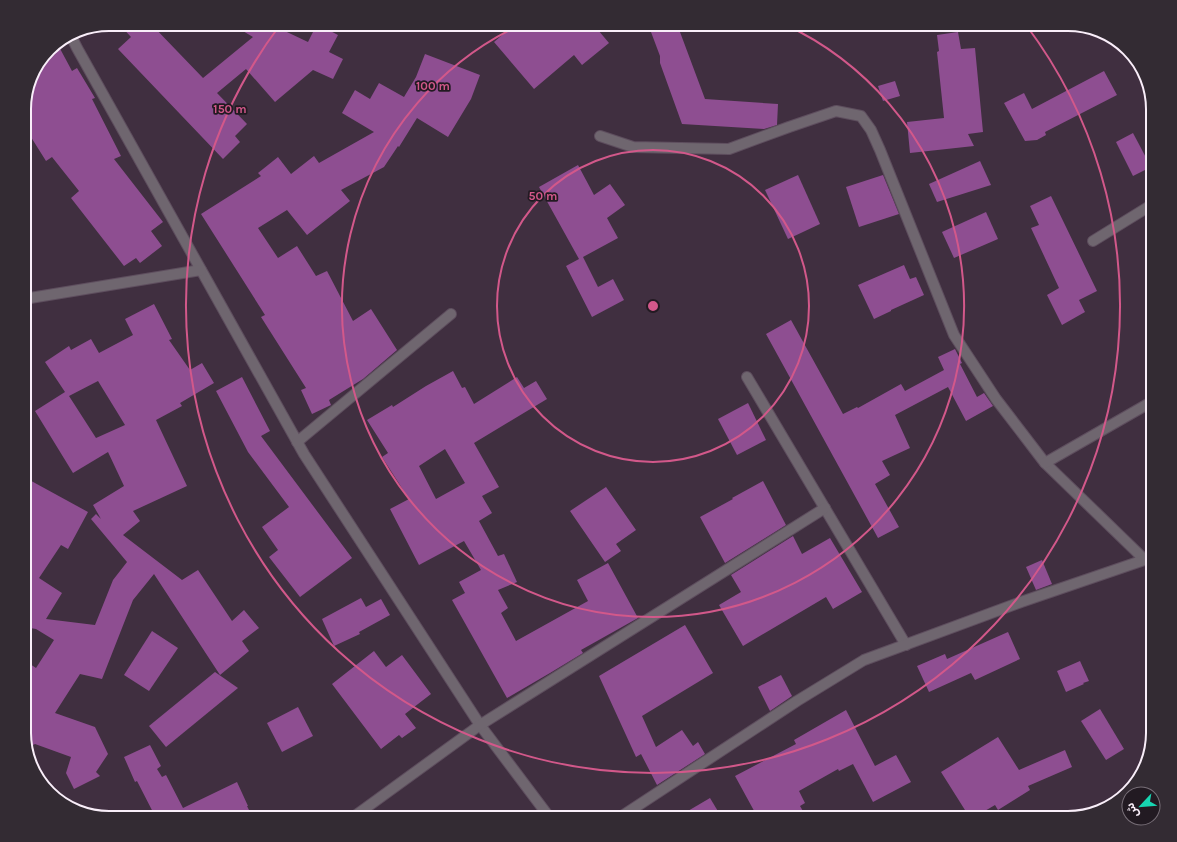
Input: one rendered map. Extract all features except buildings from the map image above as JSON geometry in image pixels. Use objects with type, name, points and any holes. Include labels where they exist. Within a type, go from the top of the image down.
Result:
[{"type":"street","points":[[73,40],[297,442],[480,725],[545,811]]},
{"type":"street","points":[[600,136],[633,148],[729,149],[836,111],[861,116],[871,130],[880,150],[954,335],[996,399],[1045,463],[1146,555]]},
{"type":"street","points":[[1093,241],[1146,208]]},
{"type":"street","points":[[31,298],[201,270]]},
{"type":"street","points":[[297,442],[451,314]]},
{"type":"street","points":[[747,377],[906,645]]},
{"type":"street","points":[[1045,463],[1146,406]]},
{"type":"street","points":[[362,811],[480,725],[825,508]]},
{"type":"street","points":[[630,811],[797,701],[864,660],[1014,604],[1146,559]]}]
